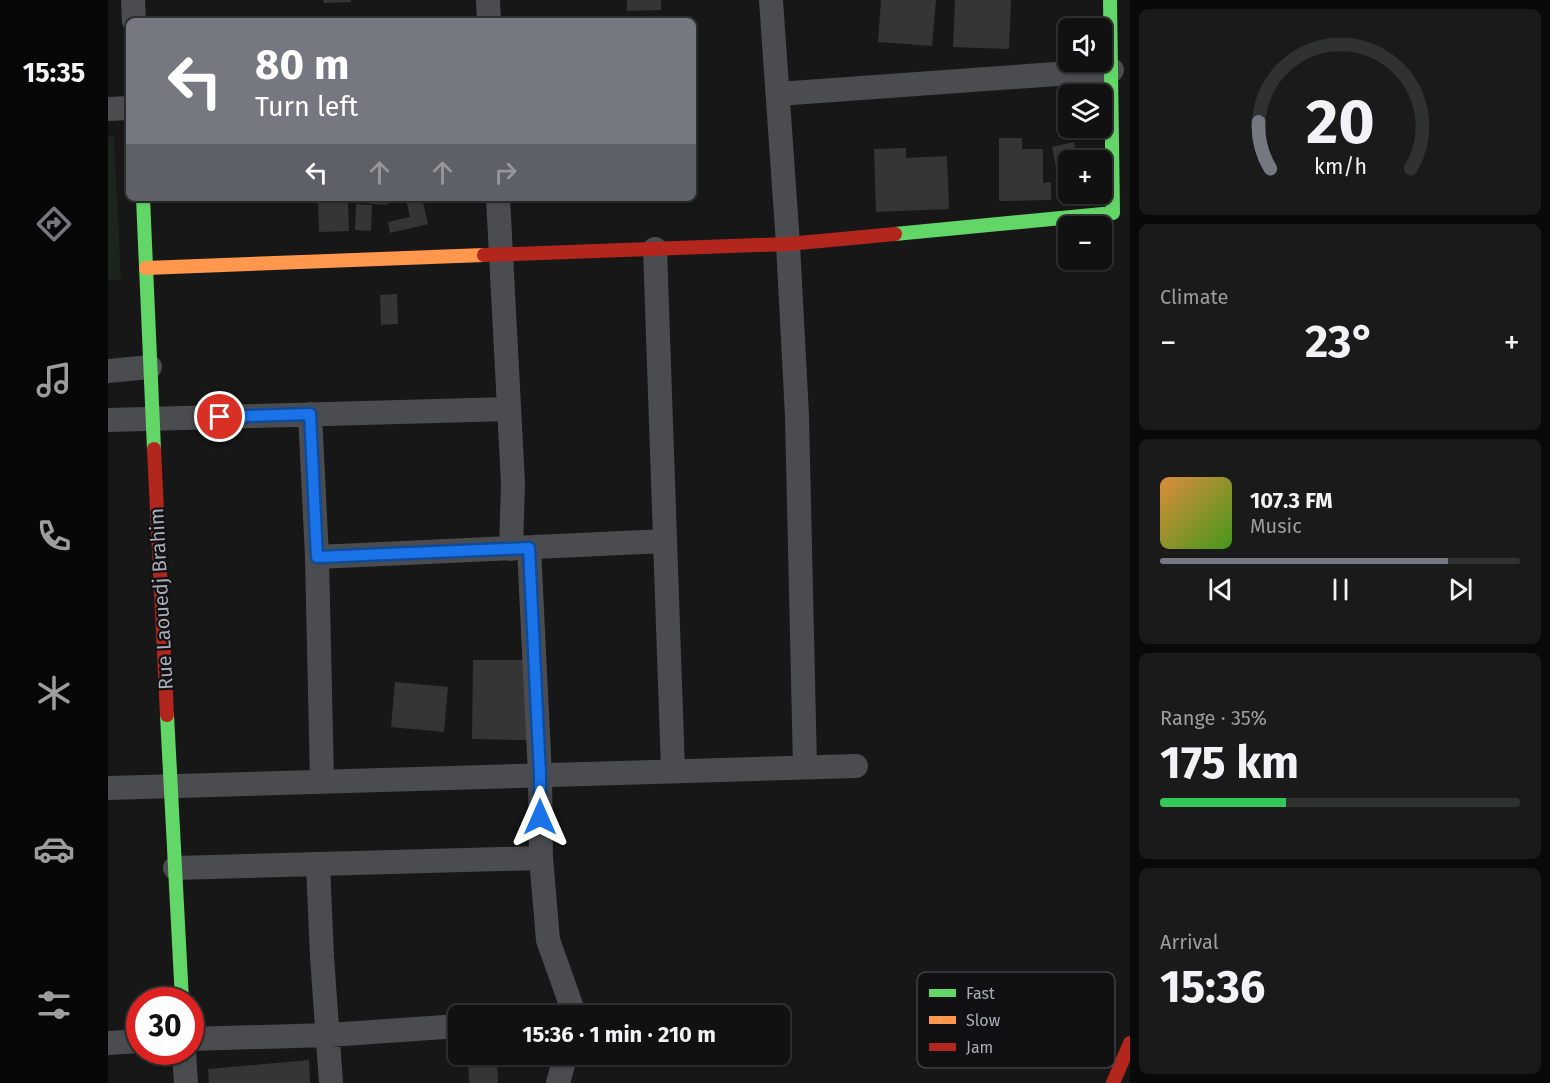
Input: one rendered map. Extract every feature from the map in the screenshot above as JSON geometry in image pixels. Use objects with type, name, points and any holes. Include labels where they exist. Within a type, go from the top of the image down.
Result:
[{"type":"street","points":[[133,0],[135,18]]},
{"type":"street","points":[[488,0],[489,18]]},
{"type":"street","points":[[771,0],[797,416],[805,767]]},
{"type":"street","points":[[1110,0],[1111,18]]},
{"type":"street","points":[[146,268],[788,244],[1113,213],[1112,70]]},
{"type":"street","points":[[778,94],[1084,72]]},
{"type":"street","points":[[108,109],[126,108]]},
{"type":"street","name":"Rue Laouedj Brahim","points":[[143,201],[181,987]]},
{"type":"street","points":[[498,201],[513,483],[540,775],[541,858],[548,940],[571,1005]]},
{"type":"street","points":[[655,249],[673,771]]},
{"type":"street","points":[[108,371],[150,368]]},
{"type":"street","points":[[108,420],[509,409]]},
{"type":"street","points":[[310,414],[317,557],[322,782]]},
{"type":"street","points":[[317,557],[665,541]]},
{"type":"street","points":[[108,788],[856,766]]},
{"type":"street","points":[[175,868],[541,858]]},
{"type":"street","points":[[318,865],[331,1083]]},
{"type":"street","points":[[204,1039],[328,1035],[448,1027]]},
{"type":"street","points":[[108,1043],[126,1042]]},
{"type":"street","points":[[1113,1083],[1130,1043]]},
{"type":"street","points":[[185,1065],[186,1083]]},
{"type":"street","points":[[558,1083],[563,1065]]},
{"type":"shaded area","points":[[114,136],[121,280],[108,280],[108,137]]},
{"type":"building","points":[[323,0],[351,0],[351,2],[324,3]]},
{"type":"building","points":[[627,0],[661,0],[661,10],[627,11]]},
{"type":"building","points":[[881,0],[936,0],[932,46],[878,42]]},
{"type":"building","points":[[955,0],[1011,0],[1009,49],[953,47]]},
{"type":"building","points":[[999,138],[1022,138],[1022,149],[1043,149],[1043,183],[1051,182],[1051,200],[999,201]]},
{"type":"building","points":[[1074,142],[1076,150],[1058,150],[1058,178],[1052,147]]},
{"type":"building","points":[[906,148],[906,158],[947,156],[949,209],[876,212],[874,149]]},
{"type":"building","points":[[318,201],[348,201],[349,231],[319,232]]},
{"type":"building","points":[[370,201],[389,201],[388,205],[370,204]]},
{"type":"building","points":[[406,201],[423,201],[428,224],[390,233],[388,222],[410,217]]},
{"type":"building","points":[[356,204],[372,205],[371,231],[355,230]]},
{"type":"building","points":[[397,294],[398,324],[381,325],[380,295]]},
{"type":"building","points":[[473,660],[530,660],[529,740],[472,739]]},
{"type":"building","points":[[395,682],[448,687],[444,732],[391,727]]},
{"type":"building","points":[[309,1060],[310,1083],[209,1083],[208,1069]]},
{"type":"building","points":[[468,1065],[497,1065],[498,1083],[469,1083]]},
{"type":"traffic: fast","points":[[895,234],[1113,213],[1110,0]]},
{"type":"traffic: fast","points":[[143,201],[154,449]]},
{"type":"traffic: fast","points":[[167,715],[181,987]]},
{"type":"traffic: slow","points":[[146,268],[484,255]]},
{"type":"traffic: jam","points":[[484,255],[788,244],[895,234]]},
{"type":"traffic: jam","points":[[154,449],[167,715]]},
{"type":"traffic: jam","points":[[1113,1083],[1130,1043]]},
{"type":"route","points":[[220,417],[310,414],[317,557],[529,548],[540,817]]}]
